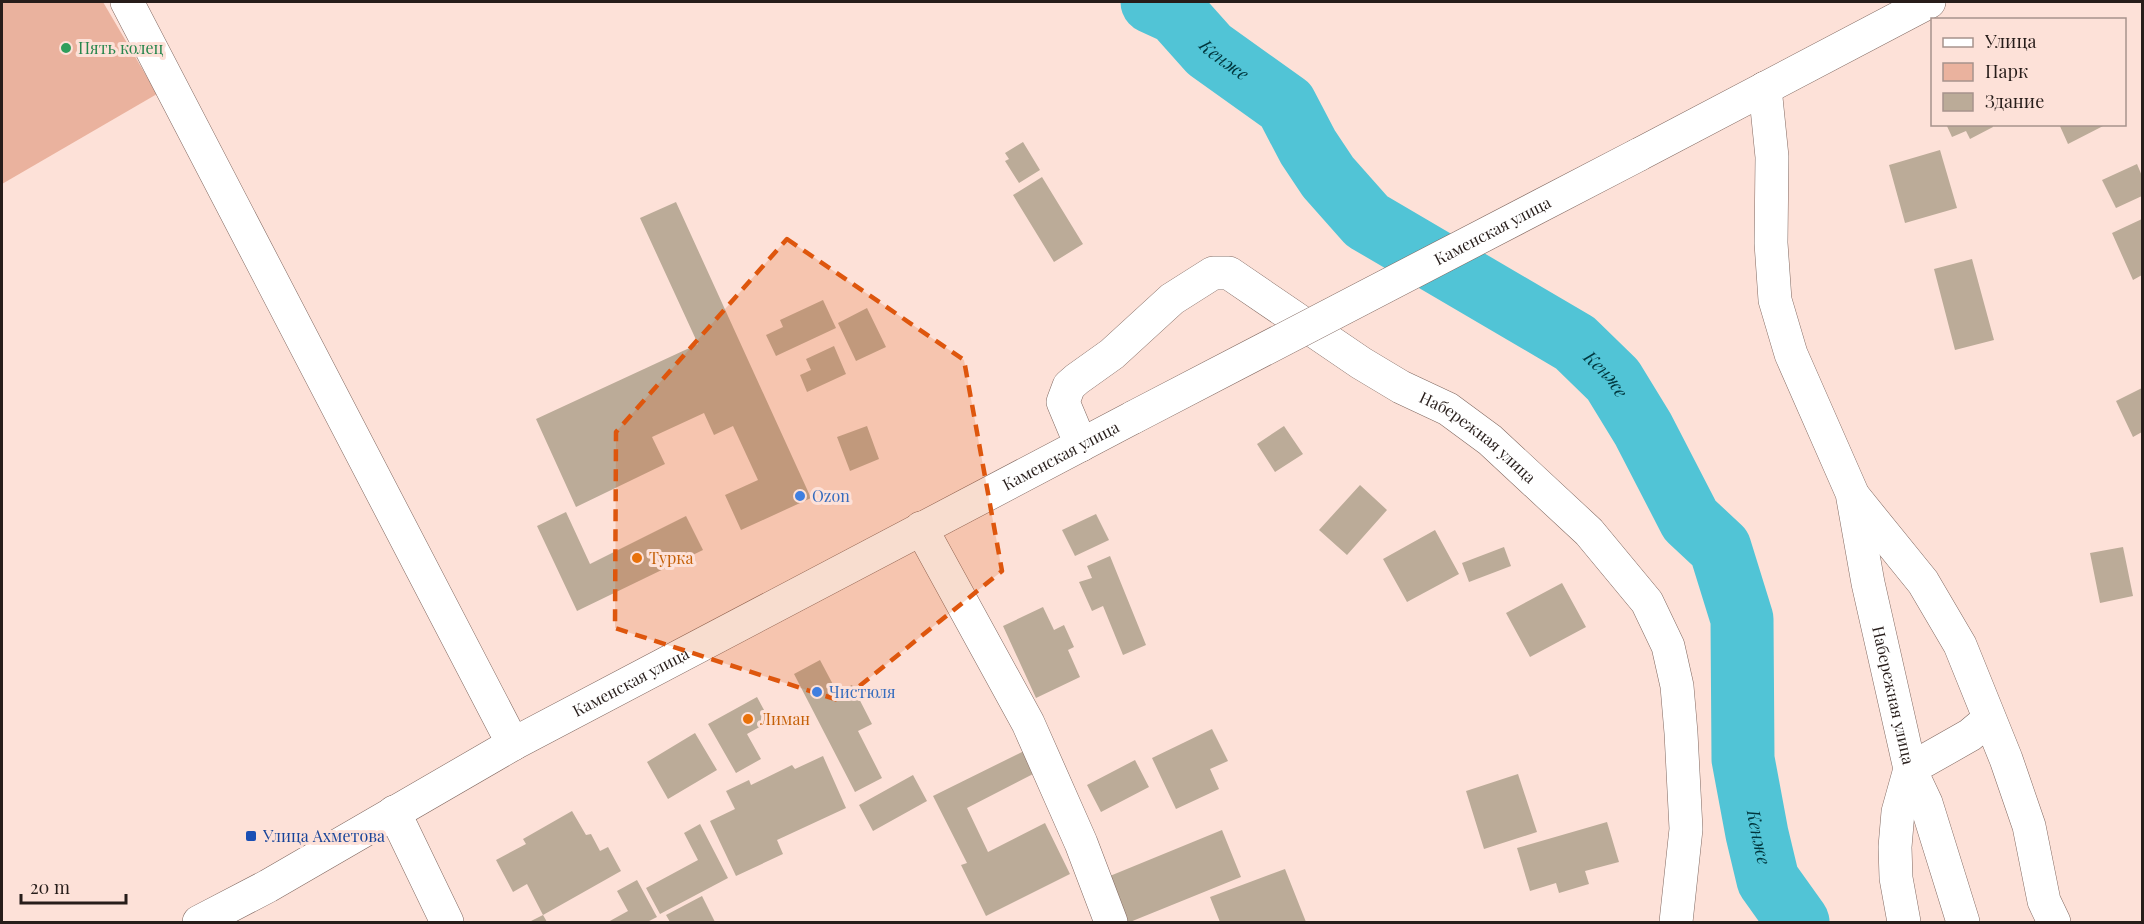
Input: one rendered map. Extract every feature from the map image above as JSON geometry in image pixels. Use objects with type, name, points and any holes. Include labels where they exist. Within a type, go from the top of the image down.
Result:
[{"type":"street","points":[[128,2],[513,744]]},
{"type":"street","name":"Каменская улица","points":[[199,922],[268,886],[513,744],[921,528],[1929,2]]},
{"type":"street","name":"Набережная улица","points":[[1765,88],[1772,157],[1771,243],[1775,300],[1791,354],[1852,493],[1870,593],[1910,769],[1898,812],[1895,847],[1896,878],[1904,922]]},
{"type":"street","name":"Набережная улица","points":[[1081,445],[1063,402],[1069,386],[1112,354],[1172,299],[1213,273],[1229,273],[1361,363],[1401,387],[1448,409],[1490,440],[1589,532],[1621,568],[1647,602],[1668,646],[1678,698],[1686,829],[1676,922]]},
{"type":"street","points":[[1852,493],[1940,606],[1960,645],[2006,759],[2029,826],[2042,892],[2054,922]]},
{"type":"street","points":[[921,528],[1028,723],[1081,843],[1110,922]]},
{"type":"street","points":[[1963,922],[1926,803],[1910,769],[1970,735],[1989,719]]},
{"type":"street","points":[[394,812],[447,922]]},
{"type":"highlighted area","points":[[787,239],[964,360],[1002,571],[841,701],[615,628],[616,432]]},
{"type":"green space","name":"Пять колец","points":[[2,2],[103,2],[157,94],[2,184]]},
{"type":"building","points":[[1947,126],[1993,127],[1970,139],[1966,131],[1952,137]]},
{"type":"building","points":[[2060,126],[2103,126],[2068,144]]},
{"type":"building","points":[[1023,142],[1040,170],[1019,183],[1005,161],[1009,159],[1005,153]]},
{"type":"building","points":[[1940,150],[1957,208],[1905,223],[1889,165]]},
{"type":"building","points":[[2137,164],[2142,176],[2142,196],[2116,208],[2102,180]]},
{"type":"building","points":[[1042,177],[1083,244],[1054,262],[1013,195]]},
{"type":"building","points":[[676,202],[811,498],[741,530],[725,495],[758,480],[733,426],[714,435],[704,413],[652,437],[665,464],[576,507],[536,419],[698,344],[640,218]]},
{"type":"building","points":[[2142,219],[2142,275],[2133,280],[2112,233]]},
{"type":"building","points":[[1972,259],[1994,340],[1955,350],[1934,269]]},
{"type":"building","points":[[823,300],[836,328],[776,356],[766,335],[783,327],[780,320]]},
{"type":"building","points":[[867,308],[886,347],[856,361],[838,323]]},
{"type":"building","points":[[834,346],[846,374],[807,392],[800,375],[811,370],[806,359]]},
{"type":"building","points":[[2142,388],[2142,432],[2133,437],[2116,401]]},
{"type":"building","points":[[867,426],[879,459],[850,471],[837,437]]},
{"type":"building","points":[[1284,426],[1303,454],[1275,472],[1257,444]]},
{"type":"building","points":[[1360,485],[1387,510],[1347,555],[1319,530]]},
{"type":"building","points":[[566,512],[590,564],[686,516],[703,550],[577,611],[537,526]]},
{"type":"building","points":[[1096,514],[1109,540],[1075,556],[1062,530]]},
{"type":"building","points":[[1435,530],[1459,574],[1407,602],[1383,559]]},
{"type":"building","points":[[1504,547],[1511,566],[1469,582],[1462,563]]},
{"type":"building","points":[[2123,547],[2133,596],[2100,603],[2090,553]]},
{"type":"building","points":[[1110,556],[1146,645],[1123,655],[1103,606],[1092,611],[1079,582],[1092,578],[1087,566]]},
{"type":"building","points":[[1562,583],[1586,627],[1530,657],[1506,613]]},
{"type":"building","points":[[1043,607],[1054,630],[1064,625],[1074,647],[1068,650],[1080,677],[1036,698],[1003,626]]},
{"type":"building","points":[[820,660],[837,692],[852,685],[872,724],[858,731],[882,778],[855,792],[794,674]]},
{"type":"building","points":[[757,697],[770,721],[747,734],[761,759],[736,773],[708,724]]},
{"type":"building","points":[[1212,729],[1228,761],[1210,769],[1219,789],[1176,809],[1152,758]]},
{"type":"building","points":[[695,733],[717,770],[668,799],[647,762]]},
{"type":"building","points":[[1028,749],[1039,771],[967,808],[988,852],[1045,823],[1070,874],[986,916],[961,865],[967,863],[933,796]]},
{"type":"building","points":[[823,756],[846,808],[777,840],[783,854],[736,876],[710,821],[735,809],[726,791],[749,780],[751,785],[792,765],[795,769]]},
{"type":"building","points":[[1135,760],[1149,787],[1101,812],[1087,785]]},
{"type":"building","points":[[1518,774],[1537,832],[1484,849],[1466,791]]},
{"type":"building","points":[[913,775],[927,801],[873,831],[859,805]]},
{"type":"building","points":[[572,811],[586,835],[591,834],[600,851],[608,847],[621,871],[543,915],[527,884],[513,892],[496,860],[526,844],[523,839]]},
{"type":"building","points":[[1607,822],[1619,862],[1585,871],[1589,884],[1559,893],[1556,883],[1530,891],[1517,848]]},
{"type":"building","points":[[700,824],[728,878],[660,914],[646,888],[698,860],[684,833]]},
{"type":"building","points":[[1222,830],[1241,877],[1130,922],[1123,922],[1105,878]]},
{"type":"building","points":[[1285,869],[1306,922],[1220,922],[1210,897]]},
{"type":"building","points":[[637,880],[657,917],[647,922],[608,922],[628,911],[617,891]]},
{"type":"building","points":[[702,896],[715,922],[670,922],[666,915]]},
{"type":"building","points":[[543,915],[547,922],[529,922]]},
{"type":"waterway","name":"Кенже","points":[[1152,2],[1176,13],[1209,50],[1286,105],[1308,147],[1328,177],[1367,221],[1575,343],[1613,380],[1643,429],[1690,520],[1720,548],[1742,619],[1743,759],[1757,834],[1768,880],[1798,922]]},
{"type":"place","name":"Пять колец","points":[[66,48]]},
{"type":"place","name":"Ozon","points":[[800,496]]},
{"type":"place","name":"Турка","points":[[637,558]]},
{"type":"place","name":"Чистюля","points":[[817,692]]},
{"type":"place","name":"Лиман","points":[[748,719]]},
{"type":"place","name":"Улица Ахметова","points":[[251,836]]}]
